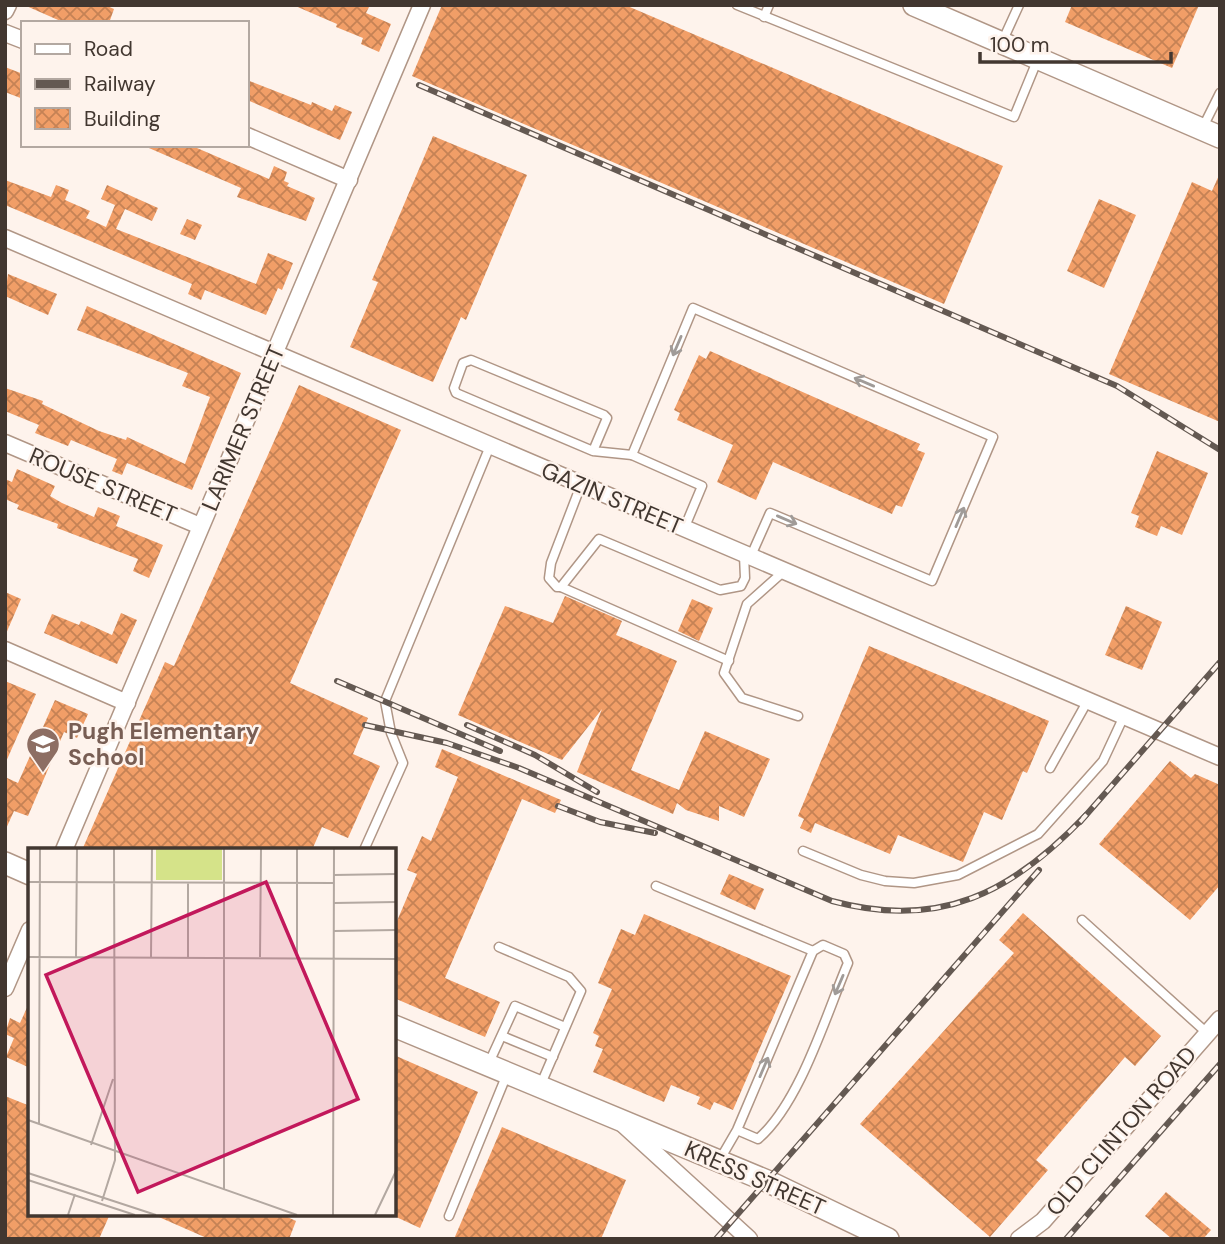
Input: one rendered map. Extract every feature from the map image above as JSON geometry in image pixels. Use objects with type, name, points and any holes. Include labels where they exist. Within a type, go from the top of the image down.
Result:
[{"type":"street","points":[[5,11],[8,5]]},
{"type":"street","name":"LARIMER STREET","points":[[65,848],[422,5]]},
{"type":"street","points":[[914,5],[1211,133]]},
{"type":"street","points":[[248,136],[349,180]]},
{"type":"street","name":"GAZIN STREET","points":[[5,238],[1220,757]]},
{"type":"street","name":"ROUSE STREET","points":[[5,443],[200,526]]},
{"type":"street","points":[[5,650],[127,703]]},
{"type":"street","points":[[5,863],[28,873]]},
{"type":"street","points":[[5,988],[28,935]]},
{"type":"street","name":"OLD CLINTON ROAD","points":[[1019,1239],[1043,1221],[1220,1019]]},
{"type":"street","name":"KRESS STREET","points":[[396,1027],[719,1161],[888,1239]]},
{"type":"street","name":"KRESS STREET","points":[[619,1121],[749,1239]]},
{"type":"lane","points":[[737,5],[1014,117],[1038,58]]},
{"type":"lane","points":[[764,17],[769,5]]},
{"type":"lane","points":[[1002,43],[1019,5]]},
{"type":"lane","points":[[1211,133],[1220,93]]},
{"type":"lane","points":[[561,587],[599,539],[720,590],[740,586],[745,578],[747,556],[770,513],[932,581],[993,437],[693,308],[632,455]]},
{"type":"lane","points":[[593,451],[606,424],[607,418],[604,415],[471,360],[464,363],[453,391],[593,451],[632,455],[702,486],[684,529]]},
{"type":"lane","points":[[365,848],[402,763],[391,733],[385,701],[490,446]]},
{"type":"lane","points":[[582,485],[551,564],[549,578],[556,587],[729,661]]},
{"type":"lane","points":[[783,572],[747,604],[725,678],[742,698],[798,716]]},
{"type":"lane","points":[[1050,768],[1087,702]]},
{"type":"lane","points":[[803,851],[861,875],[885,881],[914,883],[958,875],[1038,834],[1103,761],[1124,716]]},
{"type":"lane","points":[[656,886],[813,950]]},
{"type":"lane","points":[[1082,920],[1207,1033]]},
{"type":"lane","points":[[719,1161],[737,1130],[813,950],[823,945],[844,954],[848,963],[796,1086],[773,1126],[758,1139],[737,1130]]},
{"type":"lane","points":[[499,947],[569,977],[581,991],[540,1087]]},
{"type":"lane","points":[[449,1216],[498,1070],[502,1036],[515,1006],[565,1027]]},
{"type":"lane","points":[[502,1036],[553,1057]]},
{"type":"building","points":[[24,5],[105,5],[114,9],[110,21],[60,21]]},
{"type":"building","points":[[293,5],[370,5],[366,13],[391,24],[379,52],[361,44],[363,38]]},
{"type":"building","points":[[442,5],[625,5],[1003,166],[944,304],[412,76]]},
{"type":"building","points":[[1072,5],[1199,5],[1172,68],[1065,22]]},
{"type":"building","points":[[5,67],[21,73],[21,98],[5,92]]},
{"type":"building","points":[[248,80],[311,105],[312,102],[332,111],[335,105],[352,112],[340,140],[248,100]]},
{"type":"building","points":[[433,136],[527,175],[466,320],[461,317],[433,382],[350,347],[378,282],[372,280]]},
{"type":"building","points":[[147,147],[195,147],[269,179],[274,166],[287,172],[284,181],[289,183],[287,186],[315,198],[306,221],[237,197],[241,188]]},
{"type":"building","points":[[1220,173],[1220,422],[1109,374],[1192,182],[1212,191]]},
{"type":"building","points":[[5,180],[51,197],[56,185],[69,190],[65,200],[90,211],[86,218],[106,227],[115,205],[101,199],[107,185],[158,208],[152,221],[125,209],[116,229],[256,284],[268,253],[293,263],[282,290],[278,288],[266,315],[205,290],[201,300],[188,294],[192,284],[5,205]]},
{"type":"building","points":[[1099,199],[1136,215],[1104,288],[1067,271]]},
{"type":"building","points":[[187,219],[202,225],[195,240],[180,234]]},
{"type":"building","points":[[8,274],[57,294],[48,315],[5,296]]},
{"type":"building","points":[[87,306],[241,373],[192,490],[127,463],[122,475],[112,471],[117,459],[71,440],[68,446],[35,433],[39,425],[5,411],[5,388],[43,401],[42,404],[99,431],[126,440],[127,437],[185,464],[210,397],[182,386],[188,373],[77,330]]},
{"type":"building","points":[[710,351],[920,444],[917,450],[925,453],[902,507],[896,505],[892,514],[773,462],[756,500],[717,482],[733,445],[677,420],[680,413],[674,410],[699,355],[706,359]]},
{"type":"building","points":[[299,385],[401,430],[290,683],[368,718],[353,754],[380,766],[348,838],[322,827],[313,848],[83,848],[165,662],[174,666]]},
{"type":"building","points":[[1157,451],[1208,473],[1182,535],[1161,526],[1157,536],[1135,527],[1139,516],[1131,513]]},
{"type":"building","points":[[17,469],[55,486],[50,496],[62,503],[94,517],[98,507],[120,516],[116,526],[163,545],[149,578],[133,571],[138,559],[57,528],[58,524],[17,509],[19,505],[5,499],[5,479],[12,482]]},
{"type":"building","points":[[5,592],[21,599],[5,636]]},
{"type":"building","points":[[565,596],[622,621],[616,635],[677,661],[631,770],[679,790],[705,731],[770,759],[744,817],[719,806],[719,821],[686,810],[677,803],[673,814],[577,772],[602,709],[562,760],[458,715],[505,606],[553,623]]},
{"type":"building","points":[[692,599],[713,608],[699,641],[678,631]]},
{"type":"building","points":[[1126,606],[1162,622],[1142,670],[1105,655]]},
{"type":"building","points":[[121,613],[137,620],[117,664],[44,633],[52,614],[79,625],[81,621],[112,635]]},
{"type":"building","points":[[869,646],[1049,721],[1027,773],[1023,771],[1002,820],[984,812],[963,862],[898,835],[890,854],[815,823],[811,833],[800,828],[804,819],[798,816]]},
{"type":"building","points":[[5,681],[36,694],[5,764]]},
{"type":"building","points":[[55,700],[88,714],[77,738],[64,732],[28,816],[14,811],[5,831],[5,777],[18,783]]},
{"type":"building","points":[[442,749],[561,800],[555,813],[522,799],[445,978],[500,1002],[485,1037],[396,999],[396,923],[417,874],[407,870],[422,836],[431,841],[458,777],[435,767]]},
{"type":"building","points":[[1170,761],[1191,778],[1195,774],[1220,785],[1220,885],[1190,920],[1099,844]]},
{"type":"building","points":[[729,874],[764,889],[755,910],[720,894]]},
{"type":"building","points":[[1023,913],[1161,1036],[1135,1066],[1125,1057],[1036,1160],[1048,1170],[990,1237],[860,1124],[1014,953],[999,940]]},
{"type":"building","points":[[644,914],[791,976],[733,1110],[714,1102],[710,1110],[697,1104],[700,1097],[671,1085],[664,1102],[593,1072],[603,1049],[595,1046],[599,1036],[593,1033],[612,989],[598,983],[621,929],[635,935]]},
{"type":"building","points":[[28,1005],[28,1067],[6,1057],[14,1038],[5,1034],[10,1018],[20,1023]]},
{"type":"building","points":[[396,1056],[478,1092],[420,1228],[394,1216]]},
{"type":"building","points":[[5,1096],[28,1105],[28,1216],[109,1216],[99,1239],[5,1239]]},
{"type":"building","points":[[502,1127],[626,1180],[601,1239],[454,1239]]},
{"type":"building","points":[[1166,1192],[1211,1230],[1203,1239],[1172,1239],[1145,1216]]},
{"type":"building","points":[[157,1216],[285,1216],[296,1221],[289,1239],[209,1239]]},
{"type":"railway","points":[[419,85],[1117,386],[1220,450]]},
{"type":"railway","points":[[1080,822],[1220,662]]},
{"type":"railway","points":[[337,681],[500,751]]},
{"type":"railway","points":[[365,725],[447,743],[519,768],[832,901],[871,909],[907,911],[940,907],[972,898],[1002,884],[1030,865],[1086,815]]},
{"type":"railway","points":[[467,725],[535,755],[597,792]]},
{"type":"railway","points":[[558,806],[600,822],[655,833]]},
{"type":"railway","points":[[716,1239],[1039,870]]},
{"type":"railway","points":[[1066,1239],[1220,1064]]},
{"type":"place","name":"Pugh Elementary School","points":[[43,774]]}]
